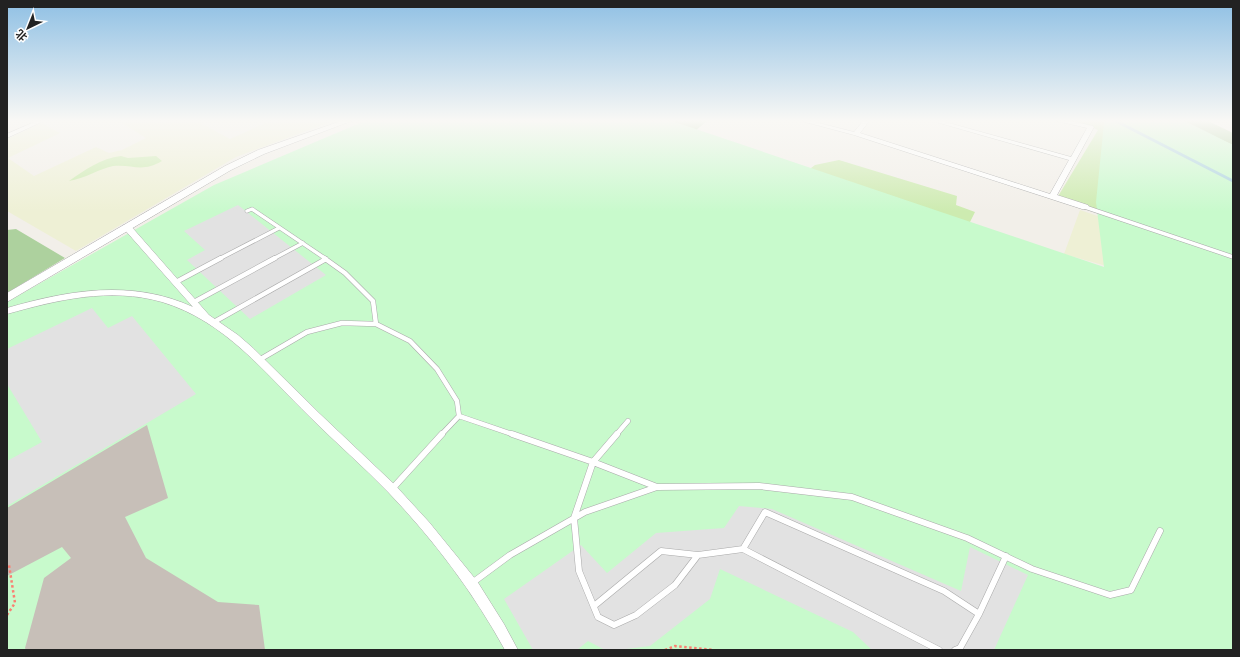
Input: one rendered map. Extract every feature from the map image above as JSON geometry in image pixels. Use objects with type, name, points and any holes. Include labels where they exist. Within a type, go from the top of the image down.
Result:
[{"type":"street","points":[[7,298],[204,181],[265,151]]},
{"type":"street","points":[[908,151],[1086,207]]},
{"type":"street","points":[[1042,151],[1072,159]]},
{"type":"street","points":[[1052,197],[1077,151]]},
{"type":"street","points":[[128,227],[211,320]]},
{"type":"street","points":[[7,311],[60,297],[89,292],[111,291],[161,300],[186,307],[211,320],[228,332],[258,360],[392,489],[437,540],[484,601],[512,650]]},
{"type":"lane","points":[[1086,207],[1233,257]]},
{"type":"lane","points":[[246,212],[252,209],[345,273],[372,301],[376,324]]},
{"type":"lane","points":[[176,282],[279,228]]},
{"type":"lane","points":[[194,302],[303,243]]},
{"type":"lane","points":[[211,320],[326,259]]},
{"type":"lane","points":[[258,360],[307,332],[342,323],[376,324],[410,341],[437,369],[456,400],[458,416],[392,489]]},
{"type":"lane","points":[[458,416],[593,462],[657,487]]},
{"type":"lane","points":[[628,421],[593,462],[574,518],[579,571],[598,618],[614,625],[636,616],[675,585],[698,555]]},
{"type":"lane","points":[[471,584],[510,555],[585,512],[657,487],[759,486],[852,497],[967,538],[1032,569],[1110,595],[1131,590],[1160,531]]},
{"type":"lane","points":[[743,549],[765,512],[944,591],[979,614]]},
{"type":"lane","points":[[594,606],[662,551],[698,555],[743,549],[939,650]]},
{"type":"lane","points":[[955,650],[960,648],[979,614],[1006,556]]},
{"type":"path","points":[[7,615],[15,603],[9,565]]},
{"type":"path","points":[[665,650],[675,646],[714,650]]},
{"type":"green space","points":[[7,151],[23,151],[8,158],[34,176],[88,151],[104,151],[109,153],[119,151],[253,151],[236,157],[76,251],[7,211]]},
{"type":"green space","points":[[295,151],[760,151],[1104,267],[1096,202],[1101,151],[1233,151],[1233,650],[7,650],[7,302],[214,185]]},
{"type":"green space","points":[[1086,151],[1132,151],[1162,232],[1057,198]]},
{"type":"green space","points":[[121,156],[128,158],[156,156],[162,161],[149,167],[113,166],[69,181],[100,162]]},
{"type":"green space","points":[[839,160],[957,196],[956,205],[975,212],[968,226],[803,174],[815,165]]},
{"type":"green space","points":[[1080,210],[1233,262],[1233,302],[1064,254]]},
{"type":"green space","points":[[16,229],[65,258],[7,293],[7,230]]},
{"type":"shaded area","points":[[238,205],[326,275],[250,319],[187,260],[205,250],[184,231]]},
{"type":"shaded area","points":[[92,308],[108,328],[132,316],[196,394],[7,506],[7,461],[42,442],[7,384],[7,349]]},
{"type":"shaded area","points":[[739,506],[772,509],[961,591],[970,547],[1028,575],[994,650],[872,650],[853,632],[720,569],[710,599],[650,646],[605,650],[588,641],[577,650],[533,650],[504,599],[581,545],[607,573],[656,533],[724,528]]},
{"type":"building","points":[[147,425],[168,498],[125,517],[146,558],[218,602],[259,605],[265,650],[26,650],[25,648],[44,578],[71,558],[62,547],[7,576],[7,508]]},
{"type":"waterway","points":[[1174,151],[1233,181]]}]
